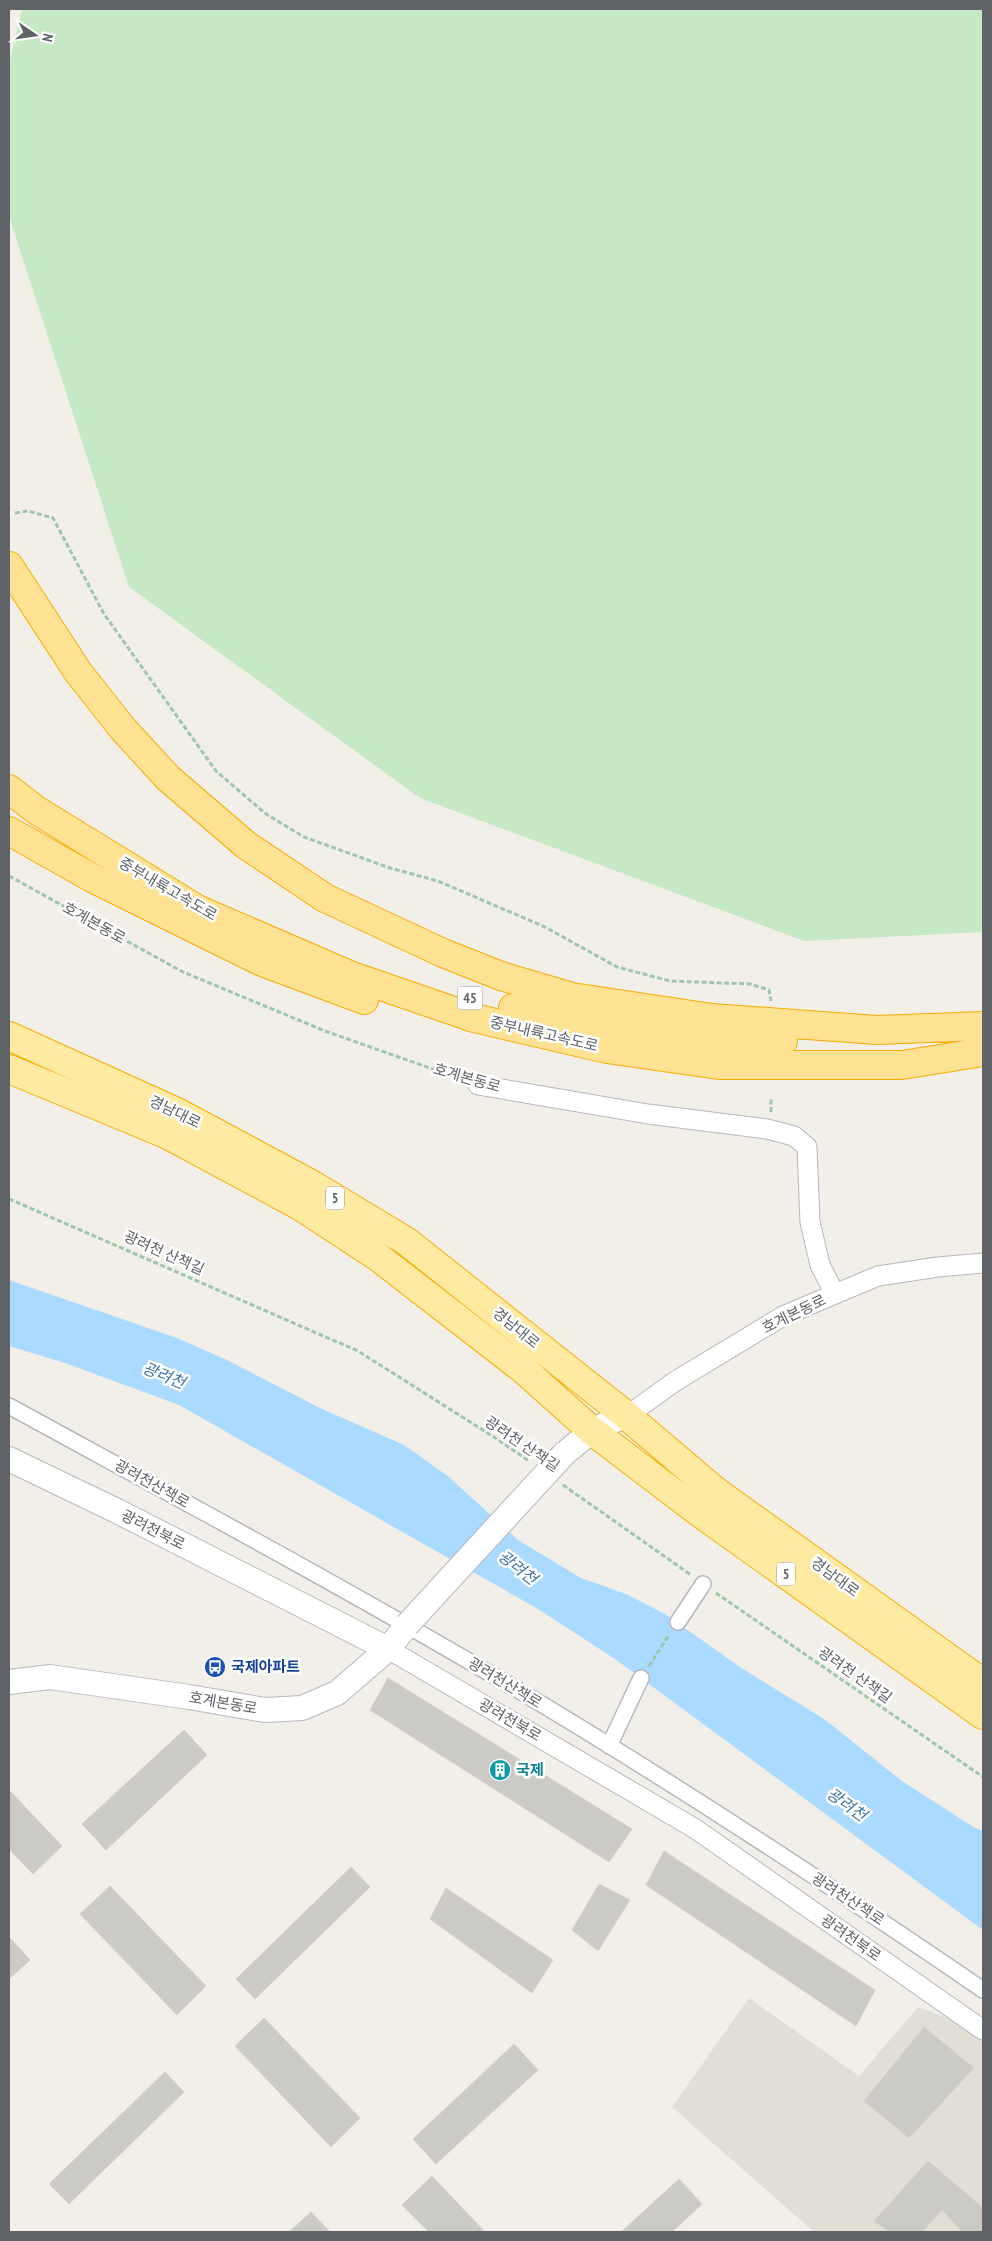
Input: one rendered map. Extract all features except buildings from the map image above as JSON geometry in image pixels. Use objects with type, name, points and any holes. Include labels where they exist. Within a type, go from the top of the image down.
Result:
[{"type":"highway","points":[[9,566],[78,672],[123,729],[168,778],[246,845],[333,902],[501,976],[572,996],[712,1018],[877,1030],[983,1027]]},
{"type":"highway","name":"중부내륙고속도로","points":[[9,769],[89,826],[207,894],[340,956],[470,998],[580,1022],[730,1040],[892,1042],[983,1027]]},
{"type":"highway","name":"중부내륙고속도로","points":[[9,789],[36,810],[197,909],[352,976],[474,1018],[607,1049],[718,1065],[902,1065],[983,1052]]},
{"type":"highway","points":[[9,832],[94,879],[262,962],[362,999],[471,1032],[607,1049]]},
{"type":"highway","name":"경남대로","points":[[9,1036],[179,1113],[313,1185],[406,1241],[627,1416],[714,1490],[983,1683]]},
{"type":"highway","name":"경남대로","points":[[9,1069],[168,1136],[300,1206],[378,1257],[524,1370],[591,1430],[700,1513],[983,1715]]},
{"type":"street","name":"호계본동로","points":[[478,1085],[648,1114],[767,1129],[794,1136],[807,1147],[810,1222],[820,1265],[835,1294]]},
{"type":"street","name":"호계본동로","points":[[9,1682],[50,1677],[190,1697],[264,1710],[302,1708],[337,1693],[388,1649],[407,1625],[564,1454],[591,1430],[609,1421],[627,1416],[674,1382],[783,1316],[878,1276],[938,1267],[983,1263]]},
{"type":"street","name":"광려천산책로","points":[[9,1406],[350,1592],[520,1691],[876,1917],[983,1990]]},
{"type":"street","name":"광려천북로","points":[[9,1459],[117,1511],[388,1649],[694,1828],[983,2030]]},
{"type":"street","points":[[678,1622],[703,1584]]},
{"type":"street","points":[[609,1746],[641,1678]]},
{"type":"path","points":[[15,513],[28,511],[53,518],[104,614],[210,763],[216,771],[266,814],[304,838],[390,868],[438,881],[545,927],[617,967],[670,981],[750,984],[769,990],[772,1003]]},
{"type":"path","name":"호계본동로","points":[[9,876],[182,972],[325,1031],[478,1085]]},
{"type":"path","name":"광려천 산책길","points":[[9,1199],[358,1352],[497,1439],[537,1467]]},
{"type":"path","name":"광려천 산책길","points":[[560,1484],[983,1777]]},
{"type":"path","points":[[641,1678],[678,1622]]},
{"type":"shaded area","points":[[749,1998],[859,2076],[918,2007],[983,2032],[983,2232],[814,2232],[672,2107]]},
{"type":"green space","points":[[22,9],[983,9],[983,932],[804,941],[420,798],[129,587],[9,216],[9,64]]},
{"type":"water","name":"광려천","points":[[9,1280],[177,1338],[227,1360],[320,1408],[404,1445],[449,1477],[518,1540],[581,1578],[626,1594],[665,1614],[743,1669],[824,1719],[902,1781],[975,1828],[983,1831],[983,1930],[615,1659],[538,1609],[179,1405],[68,1364],[9,1346]]},
{"type":"place","name":"국제아파트","points":[[215,1667]]},
{"type":"place","name":"국제","points":[[500,1770]]}]
